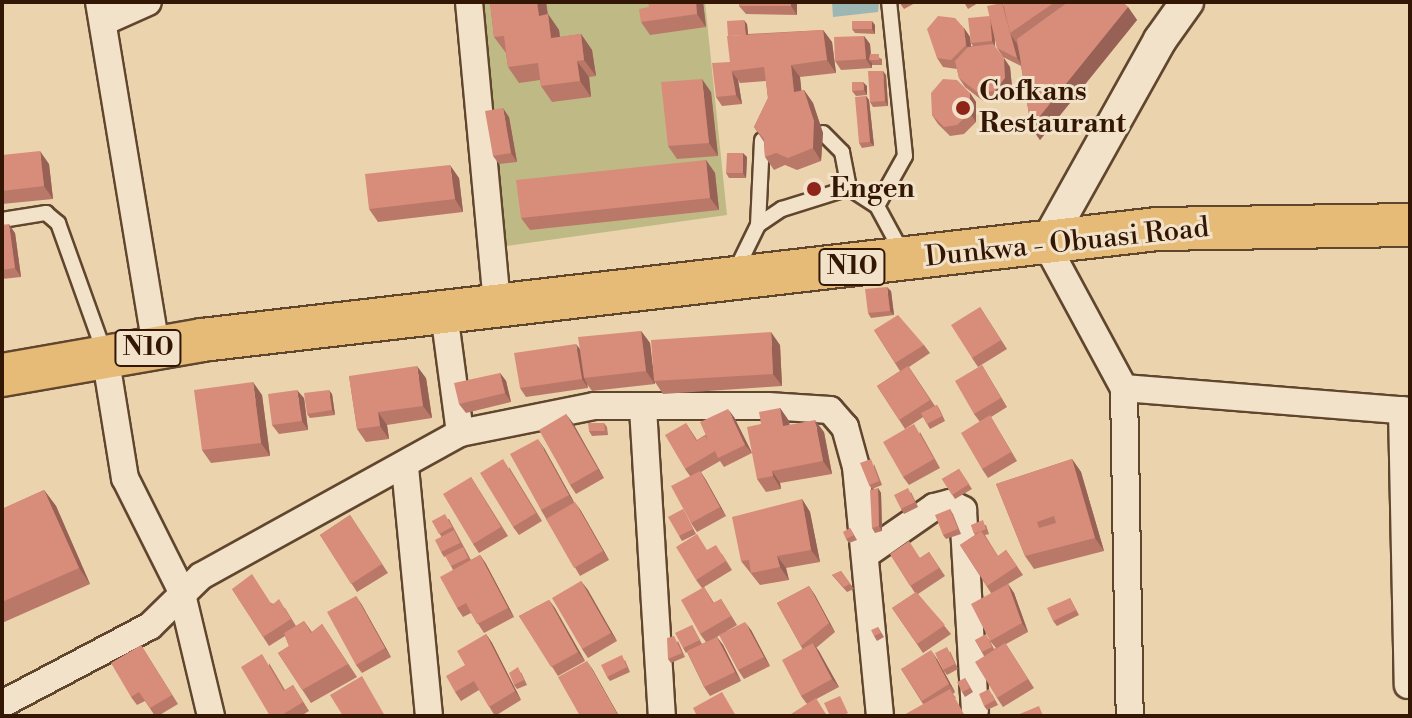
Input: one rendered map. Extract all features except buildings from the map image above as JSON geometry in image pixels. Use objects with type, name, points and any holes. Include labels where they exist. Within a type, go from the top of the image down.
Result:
[{"type":"main road","name":"Dunkwa - Obuasi Road","points":[[156,347],[1171,228],[1410,225]]},
{"type":"main road","name":"N10","points":[[2,375],[156,347]]},
{"type":"street","points":[[148,2],[101,12],[156,347]]},
{"type":"street","points":[[469,2],[497,305]]},
{"type":"street","points":[[1130,716],[1124,388],[1046,244],[1160,40],[1187,2]]},
{"type":"street","points":[[444,313],[460,433]]},
{"type":"street","points":[[105,355],[129,492],[181,590],[211,716]]},
{"type":"street","points":[[1124,388],[1406,410],[1408,685]]},
{"type":"street","points":[[2,704],[150,626],[181,590],[405,467],[460,433],[594,406],[830,410],[845,427],[851,445],[880,716]]},
{"type":"street","points":[[643,408],[662,716]]},
{"type":"street","points":[[405,467],[429,716]]},
{"type":"street","points":[[865,555],[934,507],[950,503],[963,510],[975,711]]},
{"type":"lane","points":[[877,206],[905,156],[889,2]]},
{"type":"lane","points":[[823,133],[842,152],[849,188],[877,206],[907,261]]},
{"type":"lane","points":[[732,279],[758,225],[762,140]]},
{"type":"lane","points":[[758,225],[782,209],[849,188]]},
{"type":"lane","points":[[2,220],[46,213],[58,223],[105,355]]},
{"type":"shaded area","points":[[474,2],[705,2],[727,215],[500,247]]},
{"type":"water","points":[[832,2],[879,2],[878,12],[833,17]]},
{"type":"place","name":"Cofkans Restaurant","points":[[963,108]]},
{"type":"place","name":"Engen","points":[[814,189]]}]
